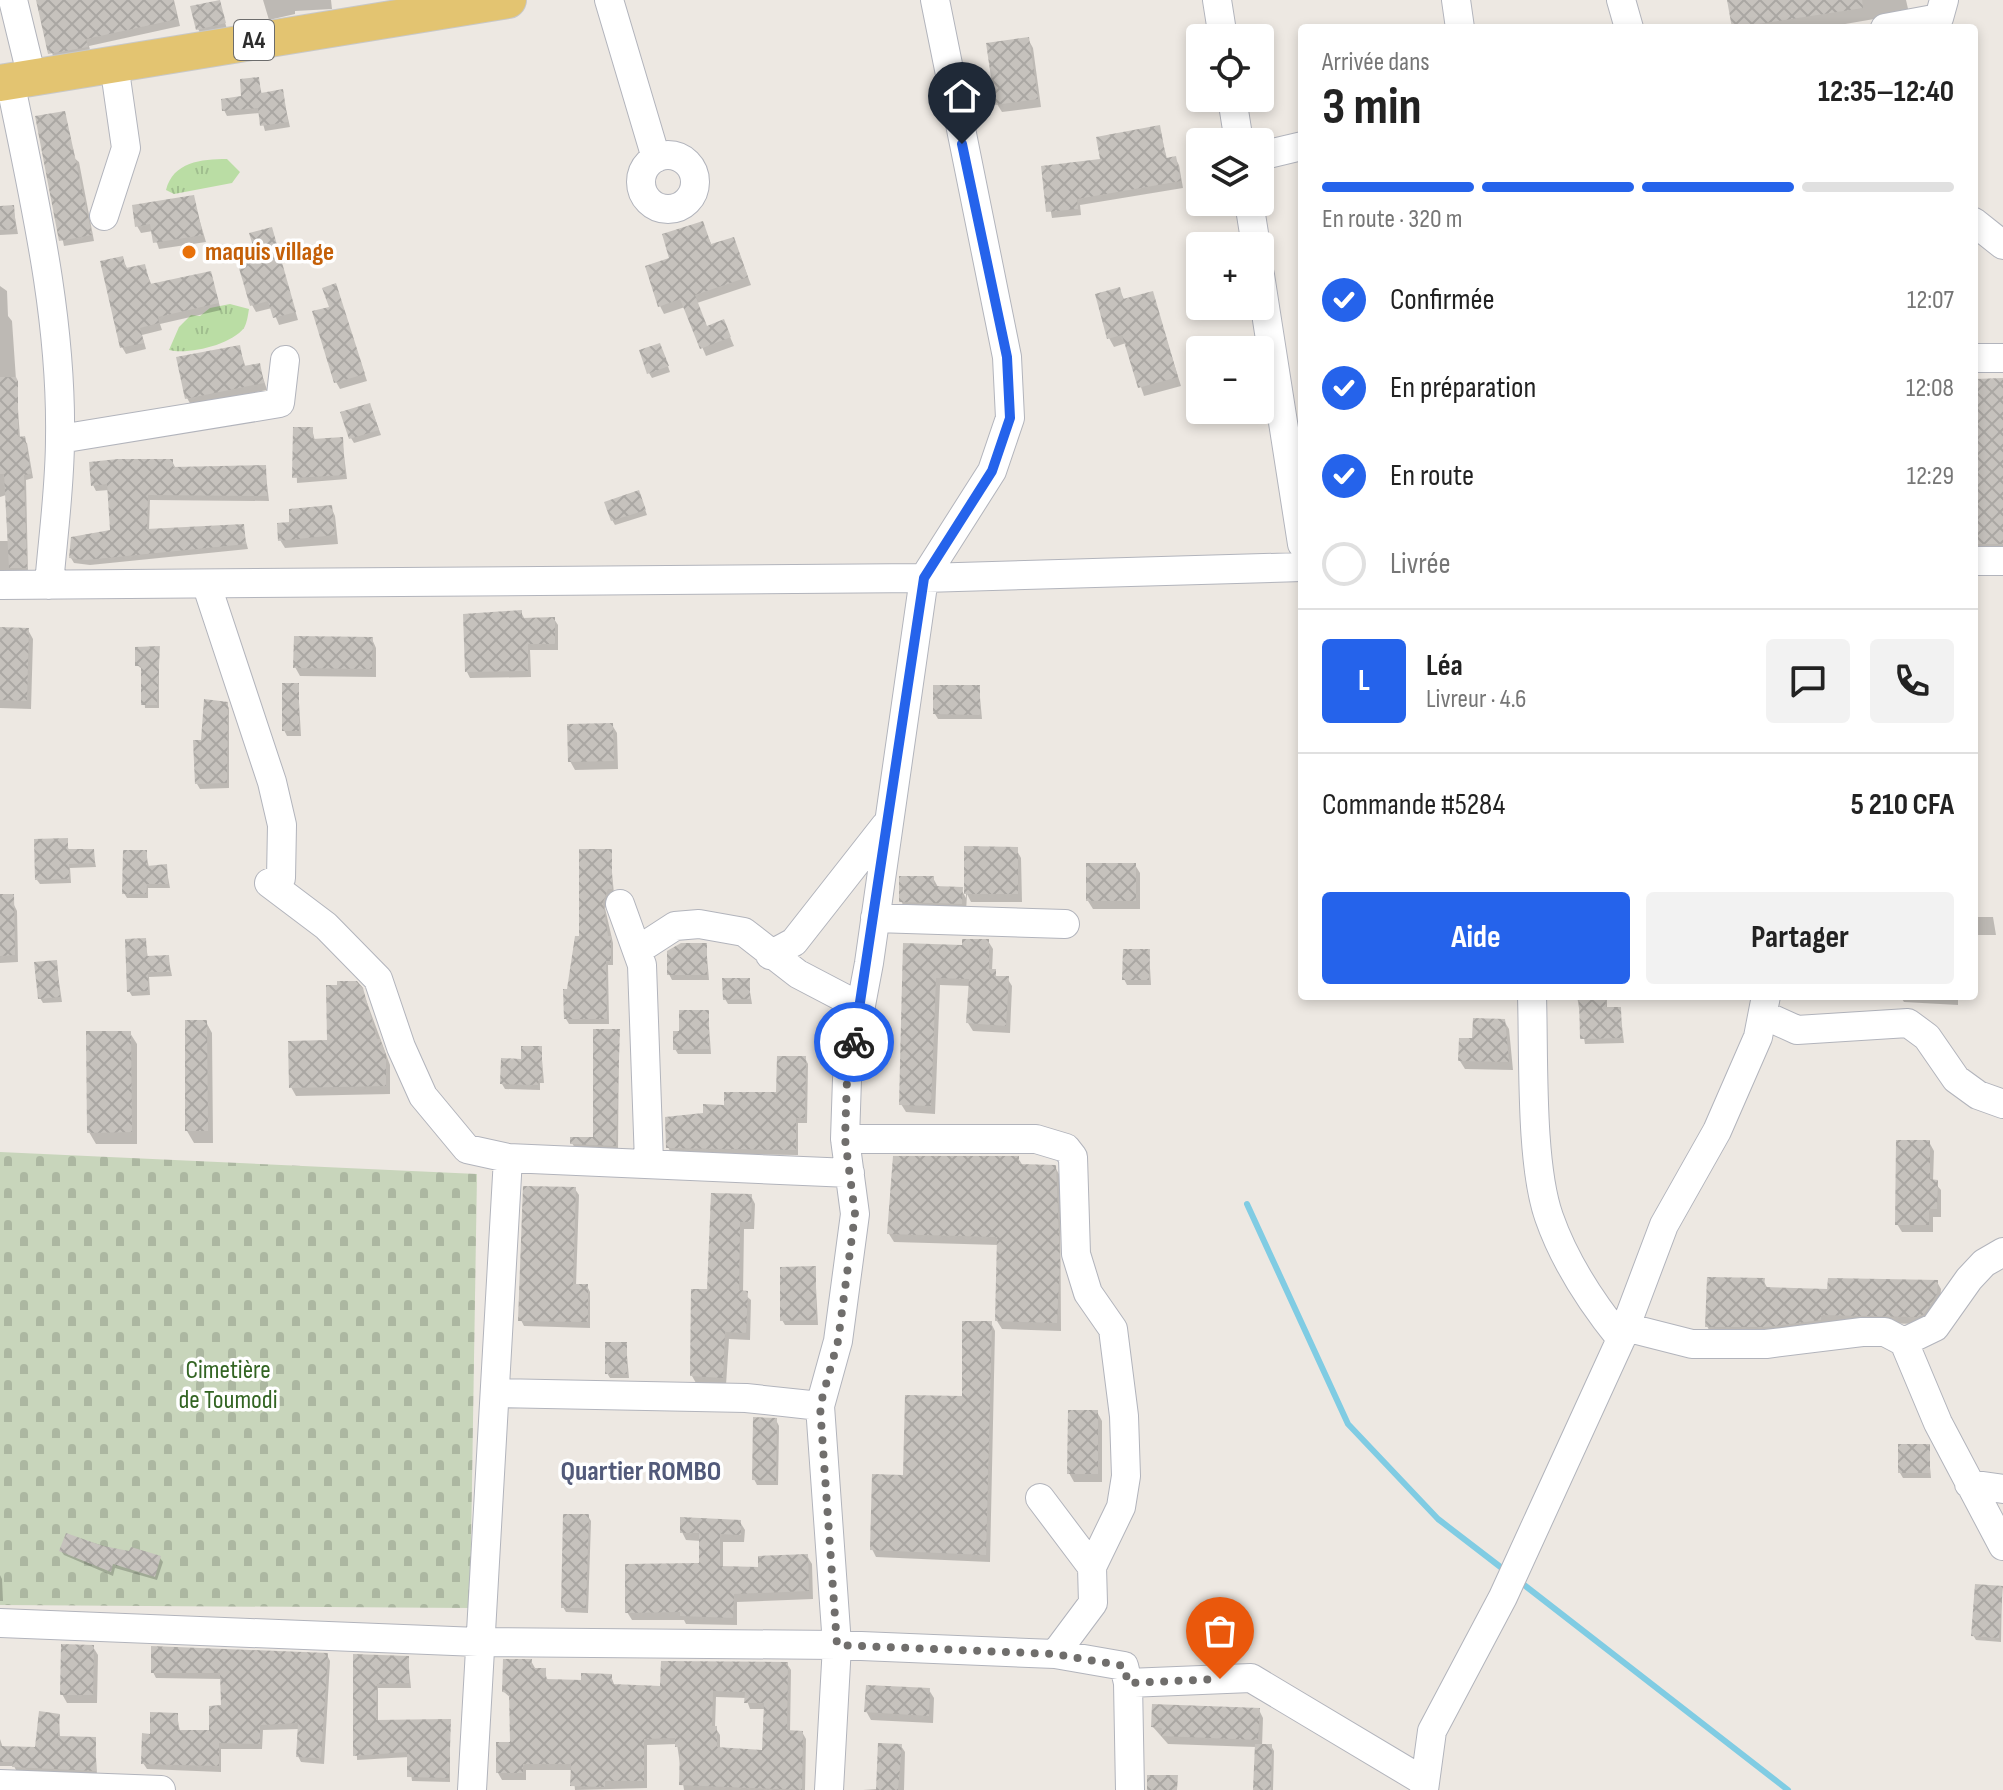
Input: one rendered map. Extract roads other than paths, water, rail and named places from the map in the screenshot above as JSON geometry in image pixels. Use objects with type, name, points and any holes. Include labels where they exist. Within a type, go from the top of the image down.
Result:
[{"type":"main road","name":"A4","points":[[14,81],[508,0]]},
{"type":"street","points":[[13,0],[14,166],[53,306],[60,439],[49,585]]},
{"type":"street","points":[[609,0],[656,158]]},
{"type":"street","points":[[829,1790],[837,1645],[820,1406],[838,1341],[855,1214],[845,1139],[847,1079],[875,918],[924,578],[992,471],[1010,418],[1007,357],[935,0]]},
{"type":"street","points":[[1217,0],[1221,24]]},
{"type":"street","points":[[1456,0],[1459,24]]},
{"type":"street","points":[[1621,0],[1628,24]]},
{"type":"street","points":[[1907,24],[1939,18],[1944,0]]},
{"type":"street","points":[[104,216],[126,148],[114,64]]},
{"type":"street","points":[[1274,153],[1298,147]]},
{"type":"street","points":[[1978,225],[2003,245]]},
{"type":"street","points":[[1267,320],[1298,518]]},
{"type":"street","points":[[1978,358],[2003,358]]},
{"type":"street","points":[[60,439],[280,403],[285,360]]},
{"type":"street","points":[[1978,561],[2003,561]]},
{"type":"street","points":[[0,585],[207,586],[450,580],[924,578],[1298,567]]},
{"type":"street","points":[[207,586],[272,782],[282,825],[281,878],[269,883],[326,926],[378,979],[401,1047],[423,1096],[467,1149],[508,1158],[850,1173]]},
{"type":"street","points":[[770,955],[794,942],[887,824]]},
{"type":"street","points":[[620,904],[638,950],[649,1162]]},
{"type":"street","points":[[875,918],[1065,924]]},
{"type":"street","points":[[638,950],[666,929],[699,924],[749,934],[770,955],[861,1007]]},
{"type":"street","points":[[1531,1000],[1539,1149],[1549,1215],[1576,1276],[1623,1333],[1692,1344],[1766,1344],[1885,1332],[1904,1342],[1933,1412],[2003,1546]]},
{"type":"street","points":[[1128,1683],[1251,1678],[1424,1786],[1432,1731],[1503,1597],[1623,1333],[1664,1225],[1717,1131],[1758,1037],[1765,1006],[1797,1030],[1908,1023],[1927,1037],[1956,1079],[1978,1095],[2003,1104]]},
{"type":"street","points":[[845,1139],[1036,1139],[1066,1148],[1073,1157],[1076,1254],[1088,1293],[1113,1329],[1124,1416],[1125,1492],[1092,1567],[1093,1603],[1055,1654]]},
{"type":"street","points":[[472,1790],[478,1642],[496,1393],[508,1158]]},
{"type":"street","points":[[1904,1342],[1935,1327],[1969,1279],[2003,1252]]},
{"type":"street","points":[[496,1393],[746,1398],[820,1406]]},
{"type":"street","points":[[1969,1484],[2003,1489]]},
{"type":"street","points":[[1040,1498],[1092,1567]]},
{"type":"street","points":[[0,1623],[478,1642],[837,1645],[1055,1654],[1124,1666],[1128,1683],[1130,1790]]},
{"type":"street","points":[[0,1784],[161,1790]]},
{"type":"waterway","points":[[1247,1204],[1348,1424],[1438,1519],[1507,1572]]},
{"type":"waterway","points":[[1519,1581],[1788,1790]]},
{"type":"place","name":"maquis village","points":[[189,252]]},
{"type":"district","name":"Quartier ROMBO","points":[[641,1471]]},
{"type":"park label","name":"Cimetière de Toumodi","points":[[228,1385]]}]
